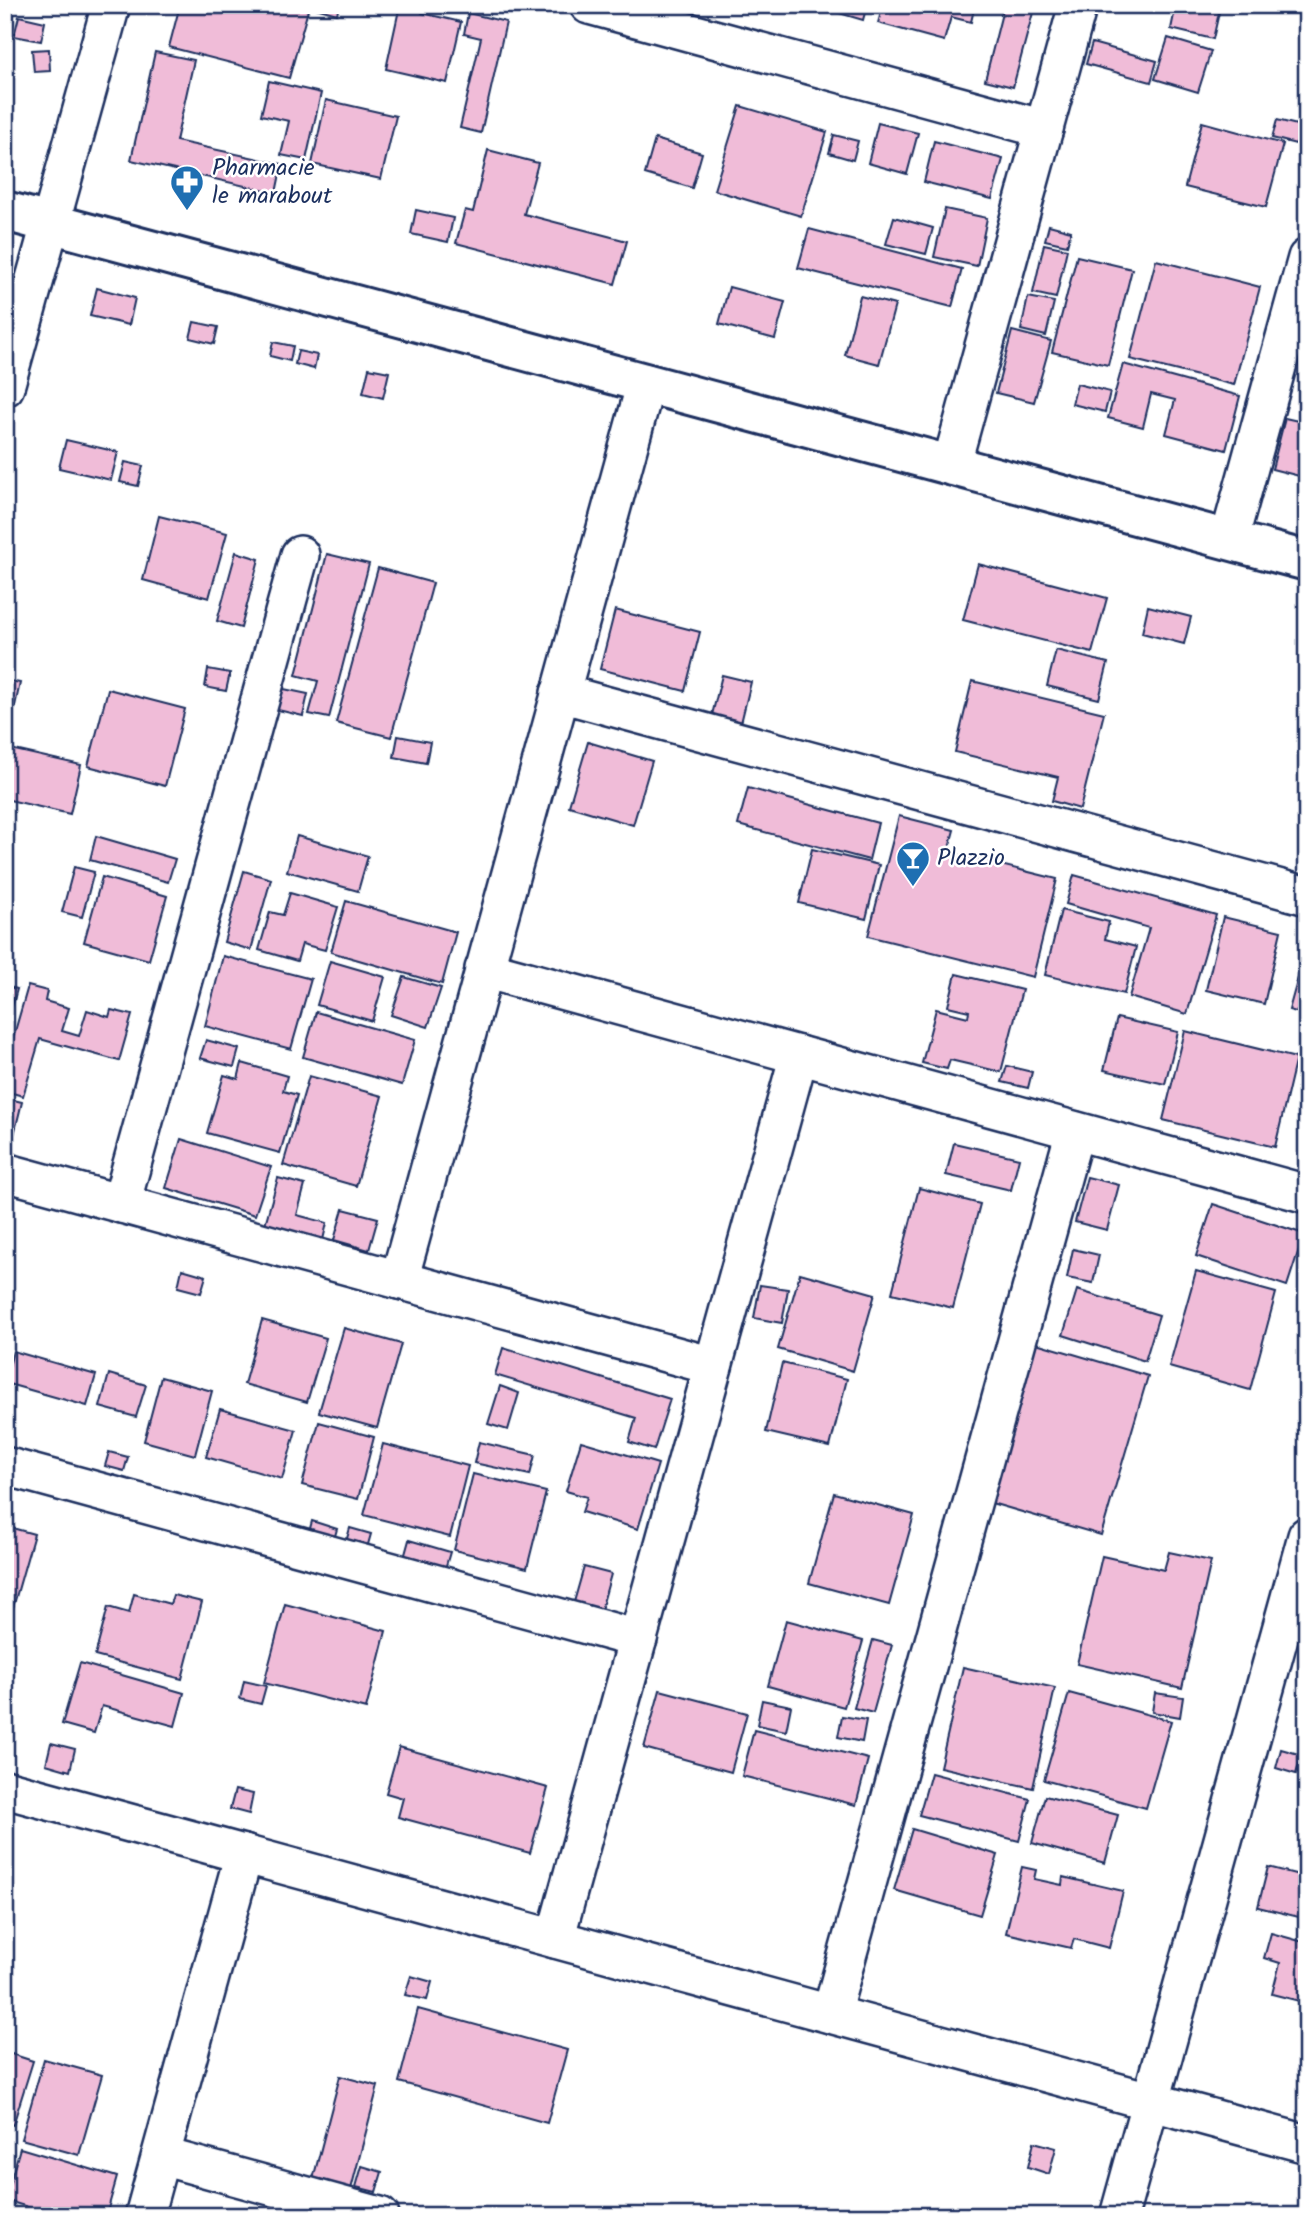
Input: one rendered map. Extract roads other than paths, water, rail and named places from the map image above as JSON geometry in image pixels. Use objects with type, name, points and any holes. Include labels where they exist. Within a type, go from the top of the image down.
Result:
[{"type":"main road","points":[[5,211],[1307,561]]},
{"type":"street","points":[[5,387],[111,5]]},
{"type":"street","points":[[589,5],[1044,130]]},
{"type":"street","points":[[951,466],[1079,5]]},
{"type":"street","points":[[1229,540],[1307,258]]},
{"type":"street","points":[[398,1280],[646,383]]},
{"type":"street","points":[[121,1204],[300,555]]},
{"type":"street","points":[[561,693],[1307,896]]},
{"type":"street","points":[[484,969],[1307,1194]]},
{"type":"street","points":[[555,1939],[799,1055]]},
{"type":"street","points":[[831,2014],[1075,1131]]},
{"type":"street","points":[[5,1172],[713,1366]]},
{"type":"street","points":[[5,1466],[638,1639]]},
{"type":"street","points":[[1119,2216],[1307,1536]]},
{"type":"street","points":[[5,1789],[1307,2144]]},
{"type":"street","points":[[144,2216],[244,1854]]},
{"type":"street","points":[[161,2156],[380,2216]]},
{"type":"place","name":"Pharmacie le marabout","points":[[187,212]]},
{"type":"place","name":"Plazzio","points":[[913,888]]}]
